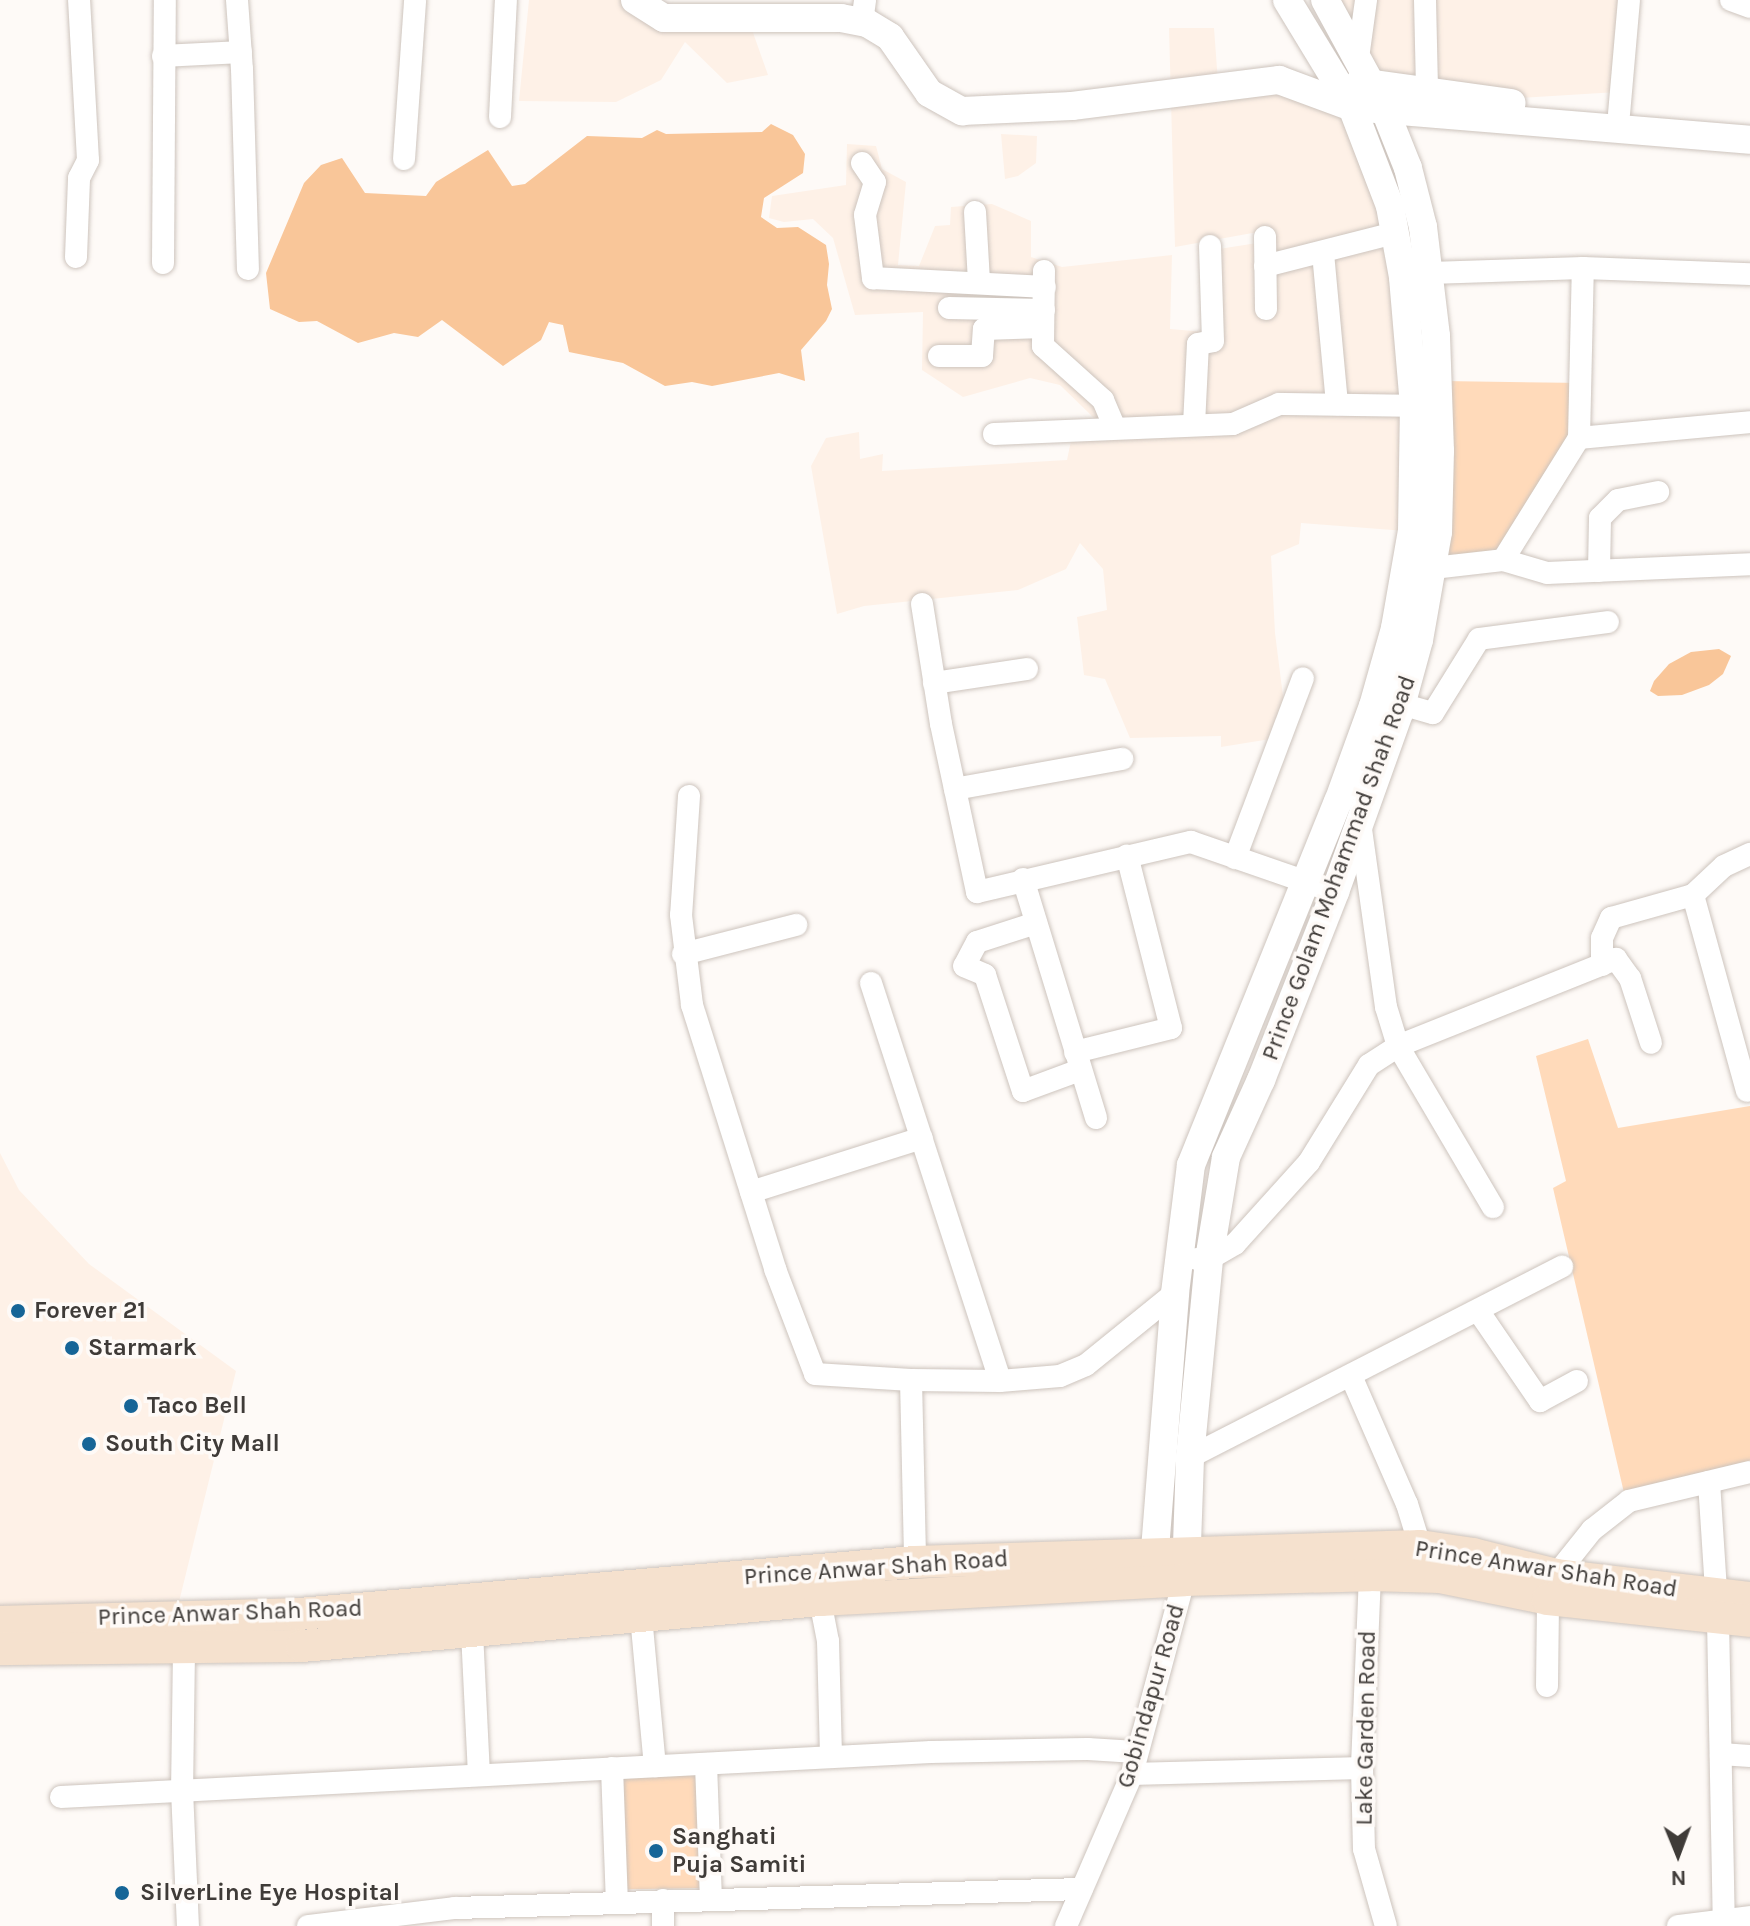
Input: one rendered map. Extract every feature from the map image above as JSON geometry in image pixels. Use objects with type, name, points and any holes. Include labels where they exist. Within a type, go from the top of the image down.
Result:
[{"type":"main road","name":"Prince Anwar Shah Road","points":[[0,1622],[299,1614],[710,1594],[820,1600],[1420,1546],[1473,1554],[1552,1587]]},
{"type":"main road","name":"Prince Anwar Shah Road","points":[[0,1649],[137,1646],[184,1650],[302,1646],[641,1616],[710,1594],[915,1562],[1154,1568]]},
{"type":"main road","name":"Prince Anwar Shah Road","points":[[1187,1566],[1440,1577],[1552,1587],[1728,1612],[1750,1598]]},
{"type":"street","points":[[76,257],[79,178],[88,160],[79,0]]},
{"type":"street","points":[[163,263],[165,0]]},
{"type":"street","points":[[237,0],[248,269]]},
{"type":"street","points":[[404,159],[415,0]]},
{"type":"street","points":[[500,117],[506,0]]},
{"type":"street","points":[[635,0],[664,18],[700,10],[741,17],[841,18],[864,11],[890,37],[929,93],[962,111],[1072,106],[1279,80],[1335,79],[1379,96],[1750,140]]},
{"type":"street","points":[[1154,1568],[1175,1293],[1191,1165],[1373,706],[1395,628],[1412,531],[1414,406],[1403,277],[1382,178],[1352,107],[1287,0]]},
{"type":"street","name":"Prince Golam Mohammad Shah Road","points":[[1187,1566],[1190,1457],[1209,1259],[1226,1157],[1261,1080],[1360,821],[1401,704],[1433,568],[1440,451],[1430,273],[1423,227],[1408,168],[1379,96],[1325,0]]},
{"type":"street","points":[[1358,58],[1366,0]]},
{"type":"street","points":[[1425,0],[1427,90]]},
{"type":"street","points":[[1619,114],[1629,0]]},
{"type":"street","points":[[1731,0],[1750,7]]},
{"type":"street","points":[[163,56],[241,52]]},
{"type":"street","points":[[1279,80],[1352,107],[1379,96],[1427,90],[1619,114],[1750,123]]},
{"type":"street","points":[[862,163],[875,182],[865,215],[873,278],[979,282],[1044,279],[1043,346],[1103,400],[1115,428]]},
{"type":"street","points":[[975,212],[979,282]]},
{"type":"street","points":[[1265,266],[1394,233]]},
{"type":"street","points":[[1265,237],[1266,309]]},
{"type":"street","points":[[1194,425],[1198,344],[1213,341],[1210,246]]},
{"type":"street","points":[[1323,253],[1337,404]]},
{"type":"street","points":[[1503,560],[1579,438],[1583,268]]},
{"type":"street","points":[[1430,273],[1583,268],[1750,274]]},
{"type":"street","points":[[949,308],[1044,318]]},
{"type":"street","points":[[939,356],[982,356],[984,329],[1044,318]]},
{"type":"street","points":[[994,434],[1233,424],[1279,404],[1414,406]]},
{"type":"street","points":[[1579,438],[1750,422]]},
{"type":"street","points":[[1599,571],[1600,518],[1618,500],[1658,492]]},
{"type":"street","points":[[1433,568],[1503,560],[1547,573],[1750,564]]},
{"type":"street","points":[[922,604],[934,683],[977,892],[1191,842],[1335,892]]},
{"type":"street","points":[[1401,704],[1433,713],[1479,639],[1608,622]]},
{"type":"street","points":[[934,683],[1027,669]]},
{"type":"street","points":[[1235,858],[1303,678]]},
{"type":"street","points":[[955,789],[1122,759]]},
{"type":"street","points":[[689,796],[682,863],[683,954],[692,1005],[751,1192],[815,1374],[1000,1381],[1060,1376],[1086,1365],[1175,1293]]},
{"type":"street","points":[[1360,821],[1386,1007],[1398,1046],[1493,1207]]},
{"type":"street","points":[[1602,965],[1602,938],[1611,918],[1693,895],[1724,866],[1750,854]]},
{"type":"street","points":[[1036,923],[977,942],[964,966],[985,975],[1023,1091],[1078,1061],[1171,1028],[1127,856]]},
{"type":"street","points":[[1023,879],[1096,1118]]},
{"type":"street","points":[[1693,895],[1741,1036],[1747,1091]]},
{"type":"street","points":[[683,954],[796,925]]},
{"type":"street","points":[[1180,1259],[1209,1259],[1235,1244],[1309,1162],[1369,1065],[1398,1046],[1616,959],[1630,978],[1651,1043]]},
{"type":"street","points":[[871,983],[1000,1381]]},
{"type":"street","points":[[751,1192],[922,1138]]},
{"type":"street","points":[[1190,1457],[1562,1267]]},
{"type":"street","points":[[1479,1312],[1540,1401],[1577,1381]]},
{"type":"street","points":[[1351,1376],[1407,1504],[1420,1546]]},
{"type":"street","points":[[911,1380],[915,1562]]},
{"type":"street","points":[[1547,1686],[1552,1587],[1592,1530],[1629,1501],[1750,1472]]},
{"type":"street","points":[[1709,1482],[1728,1612],[1721,1754],[1724,1923]]},
{"type":"street","name":"Gobindapur Road","points":[[1066,1926],[1134,1763],[1187,1566]]},
{"type":"street","name":"Lake Garden Road","points":[[1370,1575],[1362,1768],[1364,1849],[1386,1926]]},
{"type":"street","points":[[820,1600],[828,1641],[831,1757]]},
{"type":"street","points":[[641,1616],[655,1766]]},
{"type":"street","points":[[472,1632],[479,1775]]},
{"type":"street","points":[[184,1650],[182,1790],[188,1926]]},
{"type":"street","points":[[61,1797],[831,1757],[1088,1749],[1134,1763],[1362,1768]]},
{"type":"street","points":[[1721,1754],[1750,1756]]},
{"type":"street","points":[[706,1764],[711,1899]]},
{"type":"street","points":[[612,1768],[617,1902]]},
{"type":"street","points":[[308,1926],[455,1908],[1082,1889]]},
{"type":"street","points":[[663,1900],[663,1926]]},
{"type":"street","points":[[1678,1926],[1724,1923],[1750,1917]]},
{"type":"shaded area","points":[[529,0],[625,0],[751,27],[768,75],[727,83],[685,42],[661,80],[616,102],[519,101]]},
{"type":"shaded area","points":[[1316,0],[1624,0],[1617,92],[1426,104],[1381,111]]},
{"type":"shaded area","points":[[1169,28],[1214,28],[1219,96],[1272,92],[1341,66],[1375,120],[1401,231],[1269,261],[1269,230],[1175,247]]},
{"type":"shaded area","points":[[771,124],[793,135],[805,154],[803,173],[764,198],[761,217],[777,228],[798,227],[826,245],[829,264],[827,285],[832,309],[826,321],[801,350],[805,381],[779,373],[712,386],[692,382],[665,386],[623,363],[569,352],[563,325],[549,322],[541,340],[503,366],[442,320],[418,337],[394,333],[358,343],[317,321],[299,322],[270,309],[266,273],[304,183],[321,165],[342,158],[365,193],[426,196],[436,182],[488,150],[512,186],[525,184],[587,136],[642,138],[657,130],[666,134],[762,132]]},
{"type":"shaded area","points":[[1001,134],[1037,136],[1036,163],[1018,176],[1005,179]]},
{"type":"shaded area","points":[[847,144],[876,146],[882,169],[906,182],[898,265],[919,266],[935,226],[950,225],[951,207],[992,204],[1031,221],[1031,257],[1062,267],[1172,255],[1170,329],[1217,333],[1219,249],[1257,243],[1270,270],[1401,245],[1422,400],[1282,398],[1234,421],[1095,419],[1060,385],[1030,378],[963,397],[922,370],[923,312],[855,315],[833,238],[813,219],[784,222],[769,218],[772,196],[846,185]]},
{"type":"shaded area","points":[[1442,381],[1585,383],[1576,425],[1500,555],[1428,562]]},
{"type":"shaded area","points":[[1282,408],[1424,412],[1419,532],[1301,523],[1299,544],[1271,556],[1275,633],[1285,712],[1277,738],[1221,747],[1221,736],[1130,738],[1105,679],[1084,675],[1077,617],[1107,610],[1103,569],[1080,543],[1066,569],[1018,590],[864,606],[837,614],[811,466],[826,438],[859,432],[860,459],[883,454],[882,471],[1067,460],[1072,436]]},
{"type":"shaded area","points":[[1719,649],[1731,656],[1723,674],[1709,685],[1682,695],[1658,696],[1650,691],[1654,681],[1669,664],[1691,652]]},
{"type":"shaded area","points":[[1588,1039],[1618,1128],[1750,1106],[1750,1466],[1625,1497],[1553,1188],[1566,1181],[1536,1056]]},
{"type":"shaded area","name":"South City Mall","points":[[0,1153],[19,1190],[89,1264],[236,1371],[175,1618],[0,1612]]},
{"type":"shaded area","points":[[700,1772],[702,1888],[619,1889],[617,1773]]},
{"type":"place","name":"Forever 21","points":[[18,1311]]},
{"type":"place","name":"Starmark","points":[[72,1348]]},
{"type":"place","name":"Taco Bell","points":[[131,1406]]},
{"type":"place","name":"South City Mall","points":[[89,1444]]},
{"type":"place","name":"Sanghati Puja Samiti","points":[[656,1851]]},
{"type":"place","name":"SilverLine Eye Hospital","points":[[122,1893]]}]
